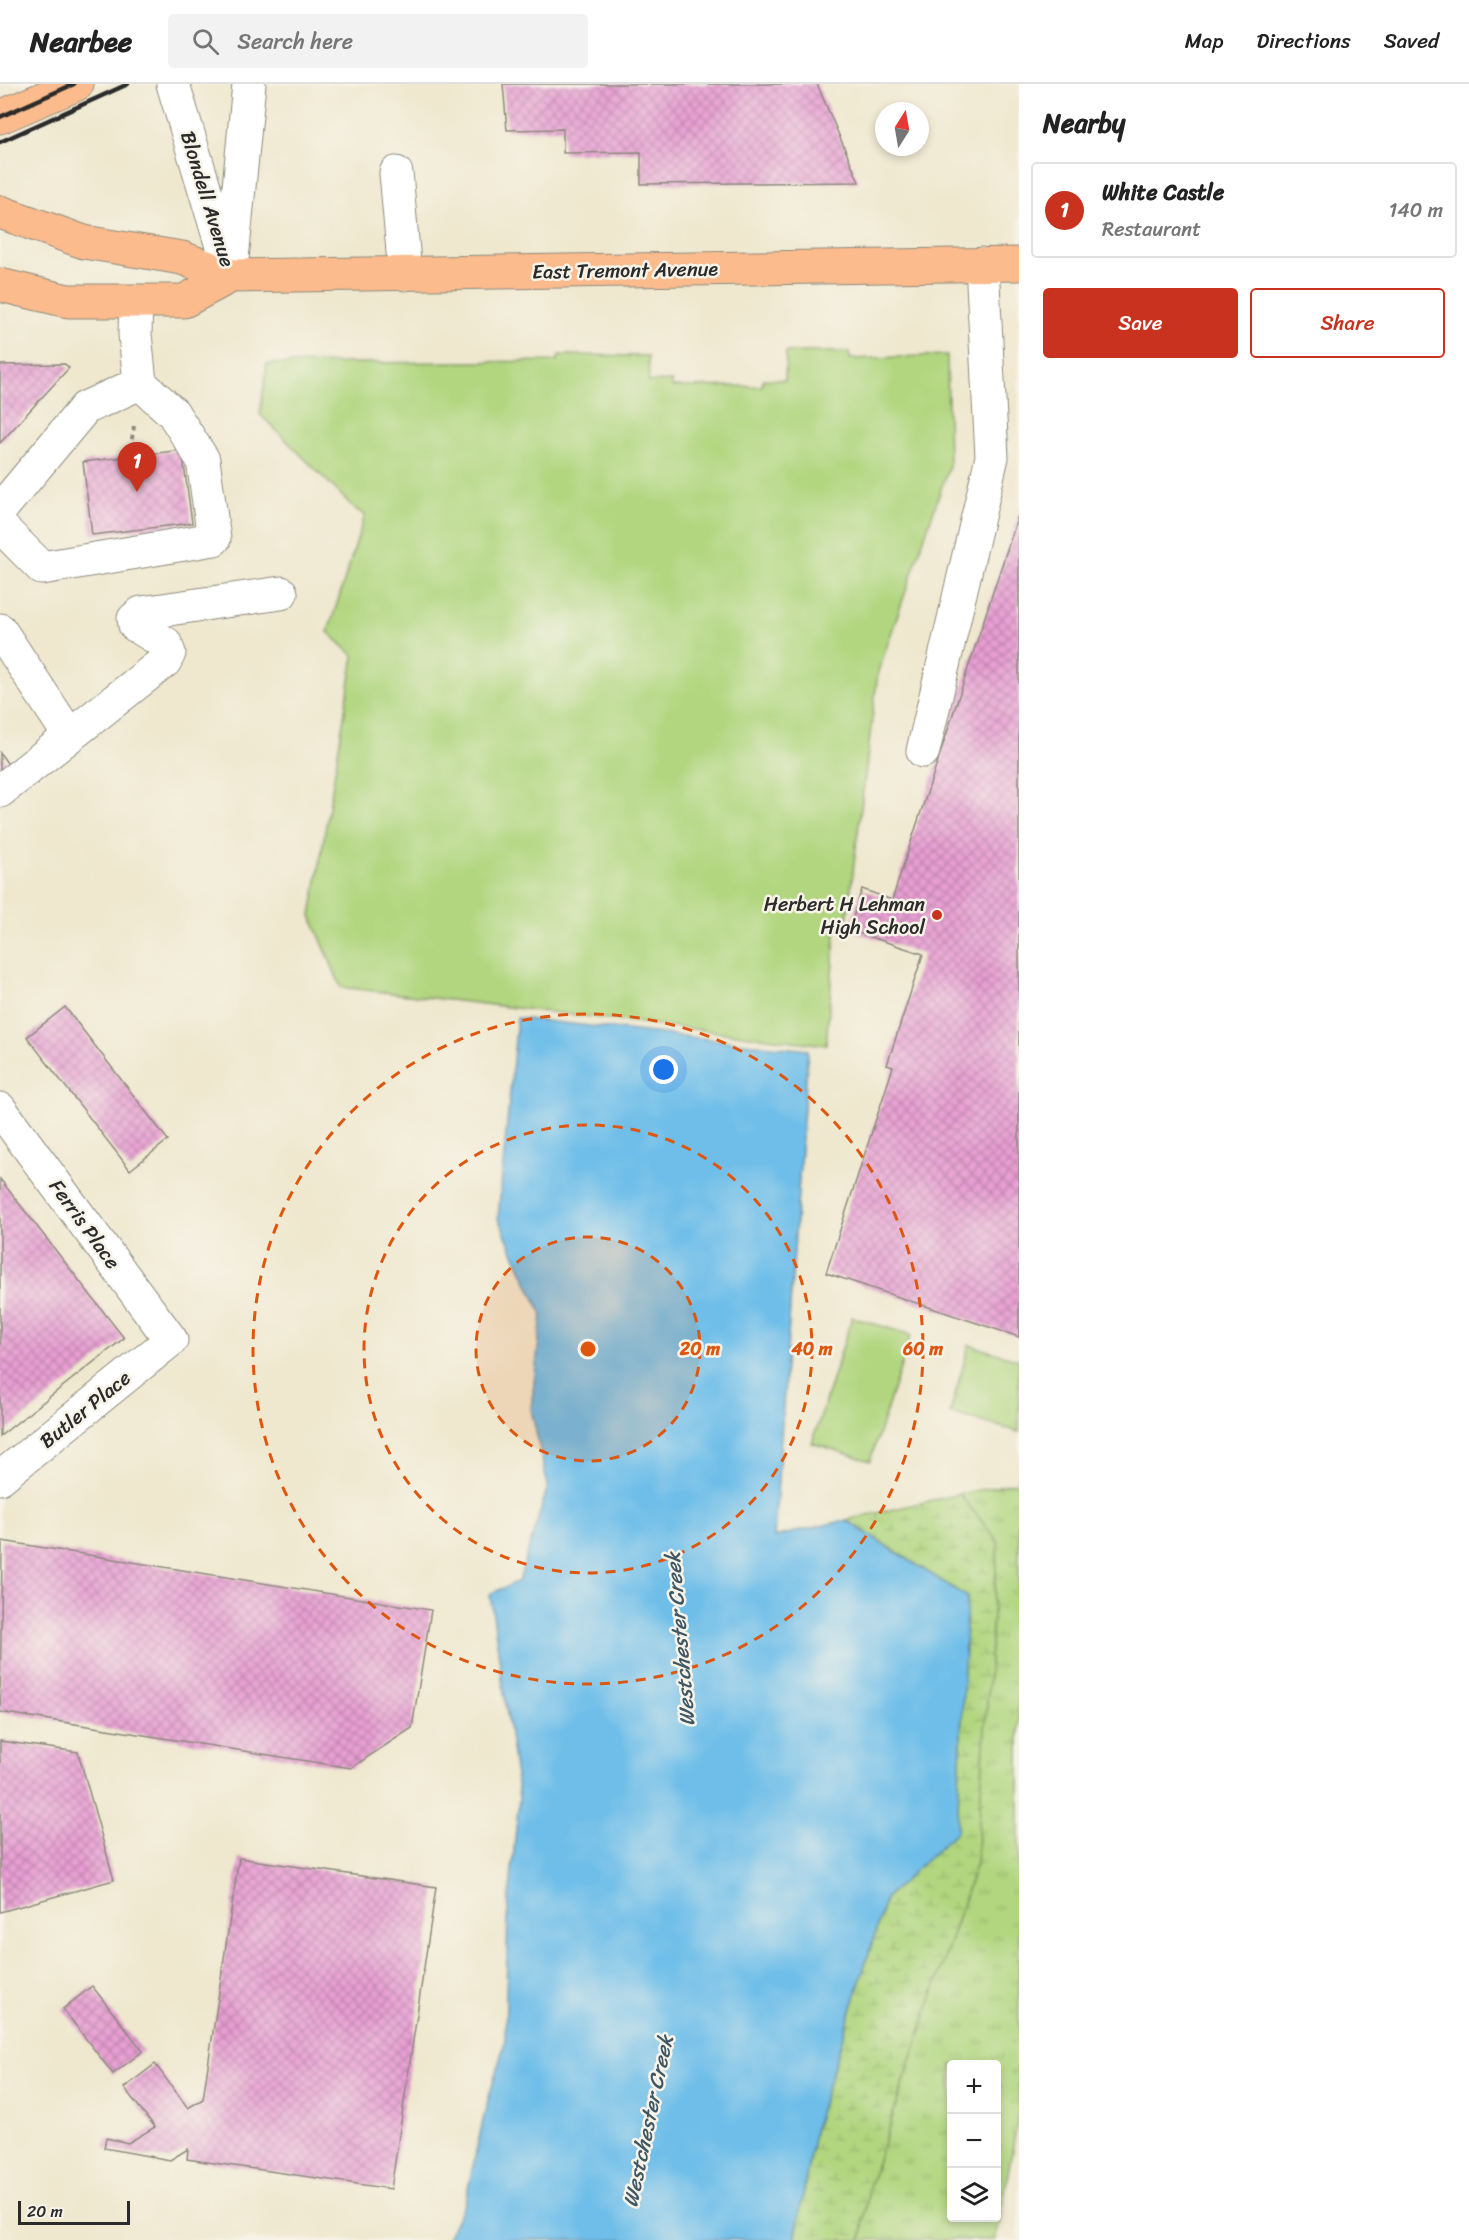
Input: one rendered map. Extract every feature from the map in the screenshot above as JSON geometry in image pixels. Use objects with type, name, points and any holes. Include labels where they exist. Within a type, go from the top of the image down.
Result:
[{"type":"main road","points":[[0,117],[77,84]]},
{"type":"main road","name":"East Tremont Avenue","points":[[0,213],[84,242],[182,258],[231,276],[1019,264]]},
{"type":"main road","name":"East Tremont Avenue","points":[[0,285],[68,301],[184,301],[231,276]]},
{"type":"street","name":"Blondell Avenue","points":[[173,84],[231,276]]},
{"type":"street","name":"Blondell Avenue","points":[[231,276],[249,84]]},
{"type":"street","points":[[396,173],[405,273]]},
{"type":"street","points":[[923,751],[992,457],[982,264]]},
{"type":"street","points":[[0,526],[42,568],[214,539],[203,460],[173,412],[140,383],[135,334],[136,301]]},
{"type":"street","points":[[0,510],[84,408],[140,383]]},
{"type":"street","points":[[0,791],[165,661],[169,653],[165,643],[135,625],[134,619],[141,613],[281,593]]},
{"type":"street","points":[[0,630],[69,735]]},
{"type":"street","name":"Ferris Place","points":[[0,1109],[171,1340]]},
{"type":"street","name":"Butler Place","points":[[0,1478],[171,1340]]},
{"type":"green space","points":[[786,352],[849,352],[850,359],[947,355],[949,466],[878,672],[846,928],[836,926],[826,1045],[341,987],[311,916],[354,656],[328,632],[365,515],[355,509],[260,414],[267,364],[557,361],[559,355],[648,356],[649,382],[672,381],[672,387],[762,386],[763,379],[785,380]]},
{"type":"green space","points":[[852,1317],[911,1335],[870,1461],[812,1443]]},
{"type":"green space","points":[[969,1345],[1019,1360],[1019,1432],[950,1413]]},
{"type":"green space","points":[[1019,1482],[1019,2112],[1001,2212],[1001,2060],[947,2060],[947,2222],[999,2222],[996,2240],[861,2240],[869,2187],[976,1863],[998,1542],[959,1494]]},
{"type":"green space","points":[[959,1494],[998,1541],[976,1863],[869,2187],[861,2240],[795,2240],[815,2126],[886,1898],[957,1831],[967,1597],[846,1520]]},
{"type":"water","name":"Westchester Creek","points":[[517,1018],[808,1050],[774,1537],[846,1520],[967,1597],[957,1831],[886,1898],[815,2126],[795,2240],[446,2240],[465,2202],[486,2107],[505,2042],[508,1910],[519,1798],[490,1594],[519,1581],[548,1486],[531,1409],[542,1315],[498,1218]]},
{"type":"building","points":[[503,84],[817,84],[859,182],[641,184],[641,152],[563,153],[563,129],[507,130]]},
{"type":"building","points":[[65,364],[69,368],[0,443],[0,365]]},
{"type":"building","points":[[182,450],[192,523],[92,535],[83,462]]},
{"type":"building","name":"Herbert H Lehman High School","points":[[1019,513],[1019,1337],[826,1273],[893,1067],[887,1065],[923,954],[849,930],[862,889],[892,900]]},
{"type":"building","points":[[0,753],[14,773],[0,784]]},
{"type":"building","points":[[65,1007],[168,1140],[130,1170],[27,1037]]},
{"type":"building","points":[[0,1179],[124,1338],[0,1436]]},
{"type":"building","points":[[2,1541],[431,1610],[412,1728],[351,1768],[0,1712]]},
{"type":"building","points":[[0,1741],[78,1752],[114,1880],[0,1912]]},
{"type":"building","points":[[239,1858],[436,1887],[391,2189],[187,2159],[188,2149],[170,2160],[104,2148],[106,2138],[128,2143],[155,2127],[124,2088],[155,2064],[188,2108],[203,2099]]},
{"type":"building","points":[[92,1986],[143,2051],[113,2074],[63,2009]]},
{"type":"railway","points":[[0,117],[74,84]]},
{"type":"railway","points":[[0,142],[128,84]]},
{"type":"place","name":"White Castle","points":[[137,492]]},
{"type":"place","name":"Herbert H Lehman High School","points":[[937,915]]}]
